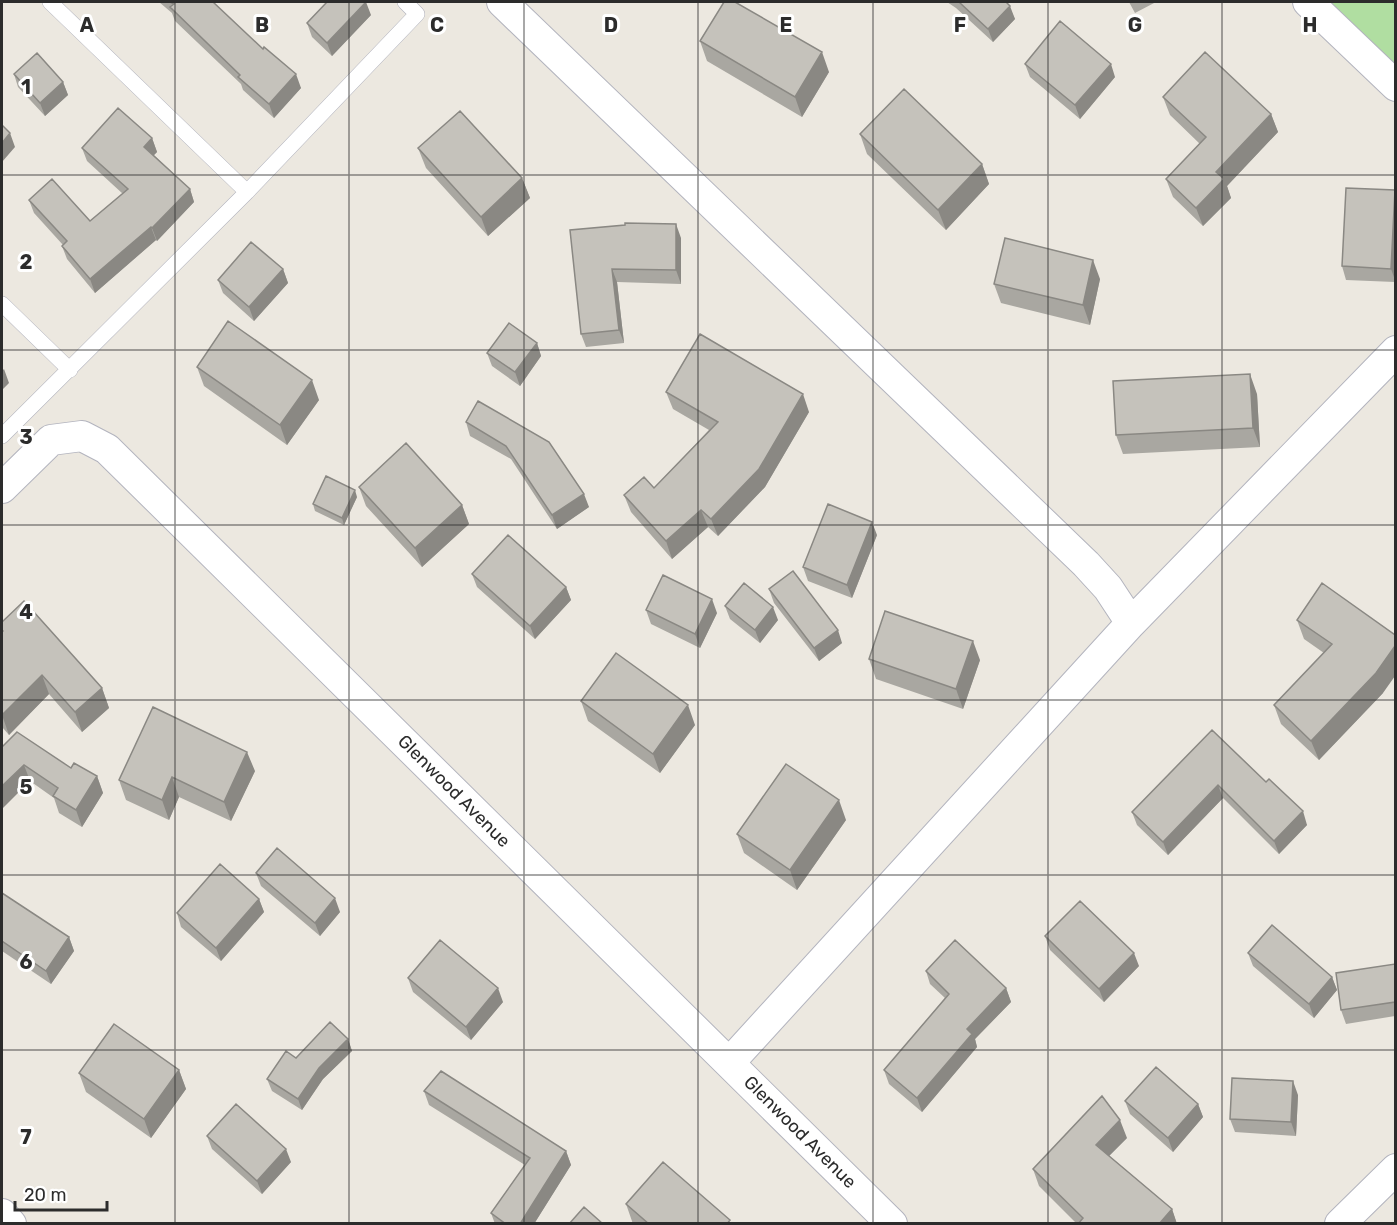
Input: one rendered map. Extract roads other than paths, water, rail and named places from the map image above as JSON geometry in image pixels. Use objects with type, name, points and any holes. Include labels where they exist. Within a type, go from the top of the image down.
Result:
[{"type":"street","points":[[502,2],[1086,564],[1108,588],[1131,623]]},
{"type":"street","points":[[1308,2],[1395,86]]},
{"type":"street","points":[[730,1062],[1131,623],[1395,351]]},
{"type":"street","name":"Glenwood Avenue","points":[[2,488],[51,440],[82,436],[107,448],[892,1224]]},
{"type":"street","points":[[1340,1224],[1395,1169]]},
{"type":"street","points":[[2,1214],[11,1224]]},
{"type":"lane","points":[[50,2],[247,192]]},
{"type":"lane","points":[[2,436],[247,192],[417,14],[405,2]]},
{"type":"lane","points":[[2,304],[70,370]]}]
